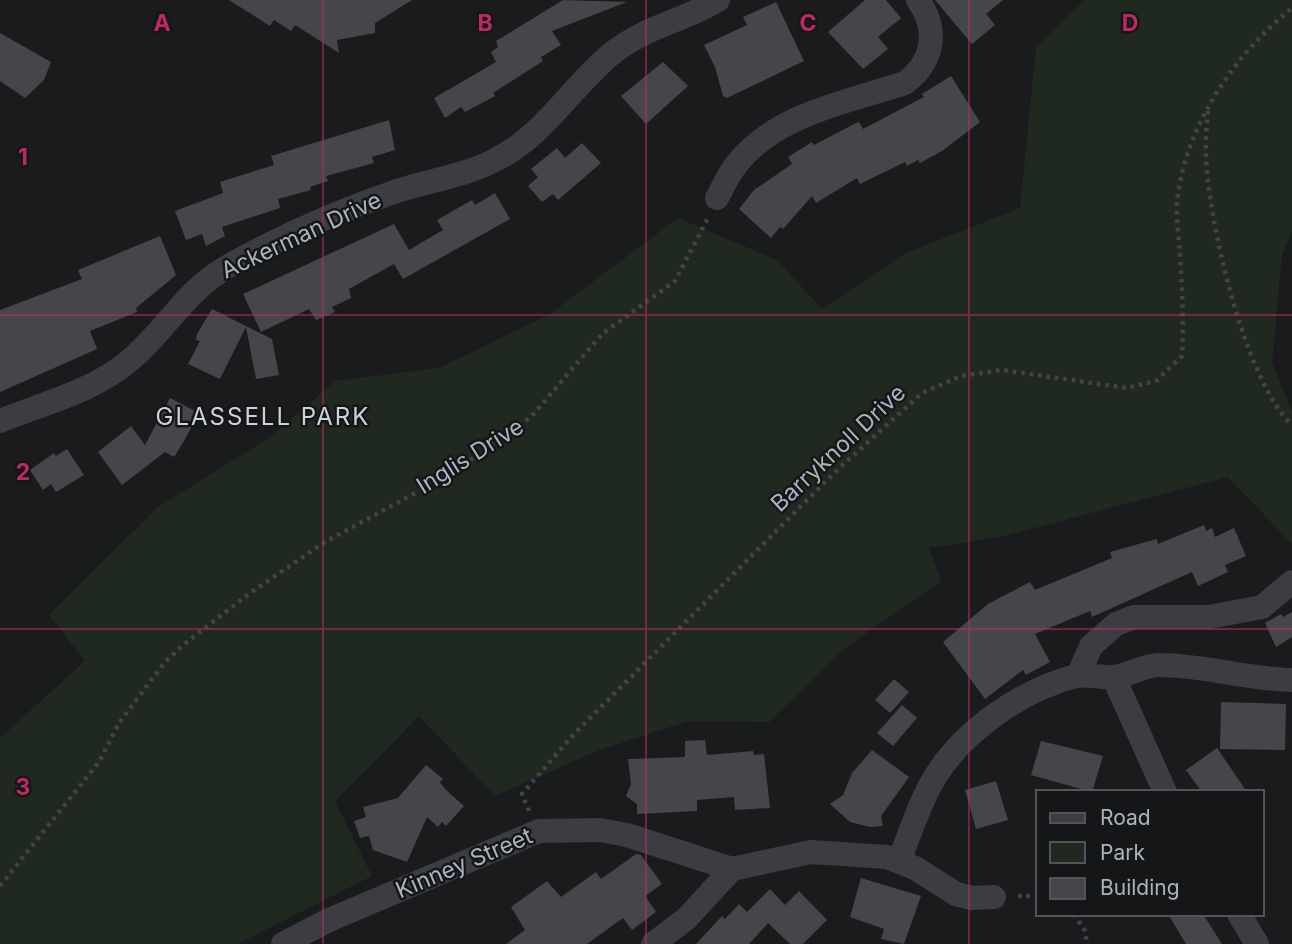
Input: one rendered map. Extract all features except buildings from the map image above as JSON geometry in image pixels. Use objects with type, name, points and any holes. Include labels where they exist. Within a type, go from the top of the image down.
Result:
[{"type":"street","name":"Ackerman Drive","points":[[0,421],[102,380],[128,362],[154,338],[184,299],[208,278],[233,263],[353,206],[469,172],[500,158],[529,138],[608,57],[634,38],[718,0]]},
{"type":"street","points":[[717,198],[735,166],[756,144],[777,128],[905,83],[916,74],[927,60],[932,42],[930,22],[918,0]]},
{"type":"street","points":[[1078,676],[1091,646],[1116,624],[1134,617],[1209,617],[1262,607],[1292,582]]},
{"type":"street","points":[[899,861],[934,779],[951,755],[1008,706],[1042,689],[1078,676],[1114,678],[1156,665],[1196,668],[1255,679],[1292,680]]},
{"type":"street","points":[[1114,678],[1164,790]]},
{"type":"street","name":"Kinney Street","points":[[283,944],[329,920],[539,831],[600,830],[627,835],[732,869]]},
{"type":"street","points":[[662,941],[708,897],[732,869],[811,852],[850,852],[899,861],[956,894],[972,898],[994,897]]},
{"type":"street","points":[[1240,916],[1257,944]]},
{"type":"path","name":"Barryknoll Drive","points":[[539,831],[522,794],[573,736],[825,481],[922,393],[961,376],[1002,370],[1128,388],[1156,381],[1182,356],[1184,317],[1177,204],[1198,128],[1208,108],[1241,61],[1292,8]]},
{"type":"path","points":[[1208,108],[1206,154],[1212,203],[1236,306],[1254,363],[1284,417],[1292,425]]},
{"type":"path","name":"Inglis Drive","points":[[0,887],[99,762],[119,723],[165,662],[250,593],[325,542],[383,508],[452,473],[531,417],[603,334],[674,281],[685,265],[717,198]]},
{"type":"path","points":[[1075,916],[1085,931],[1087,944]]},
{"type":"green space","points":[[1085,0],[1292,0],[1292,231],[1282,255],[1272,363],[1292,411],[1292,544],[1228,477],[1004,536],[929,548],[941,581],[845,648],[769,722],[688,721],[594,752],[495,796],[419,716],[335,801],[372,876],[237,944],[0,944],[0,738],[85,661],[49,615],[158,507],[269,438],[335,381],[439,368],[550,314],[678,218],[777,260],[822,309],[906,253],[1020,208],[1036,47]]},
{"type":"district","name":"GLASSELL PARK","points":[[263,416]]}]
